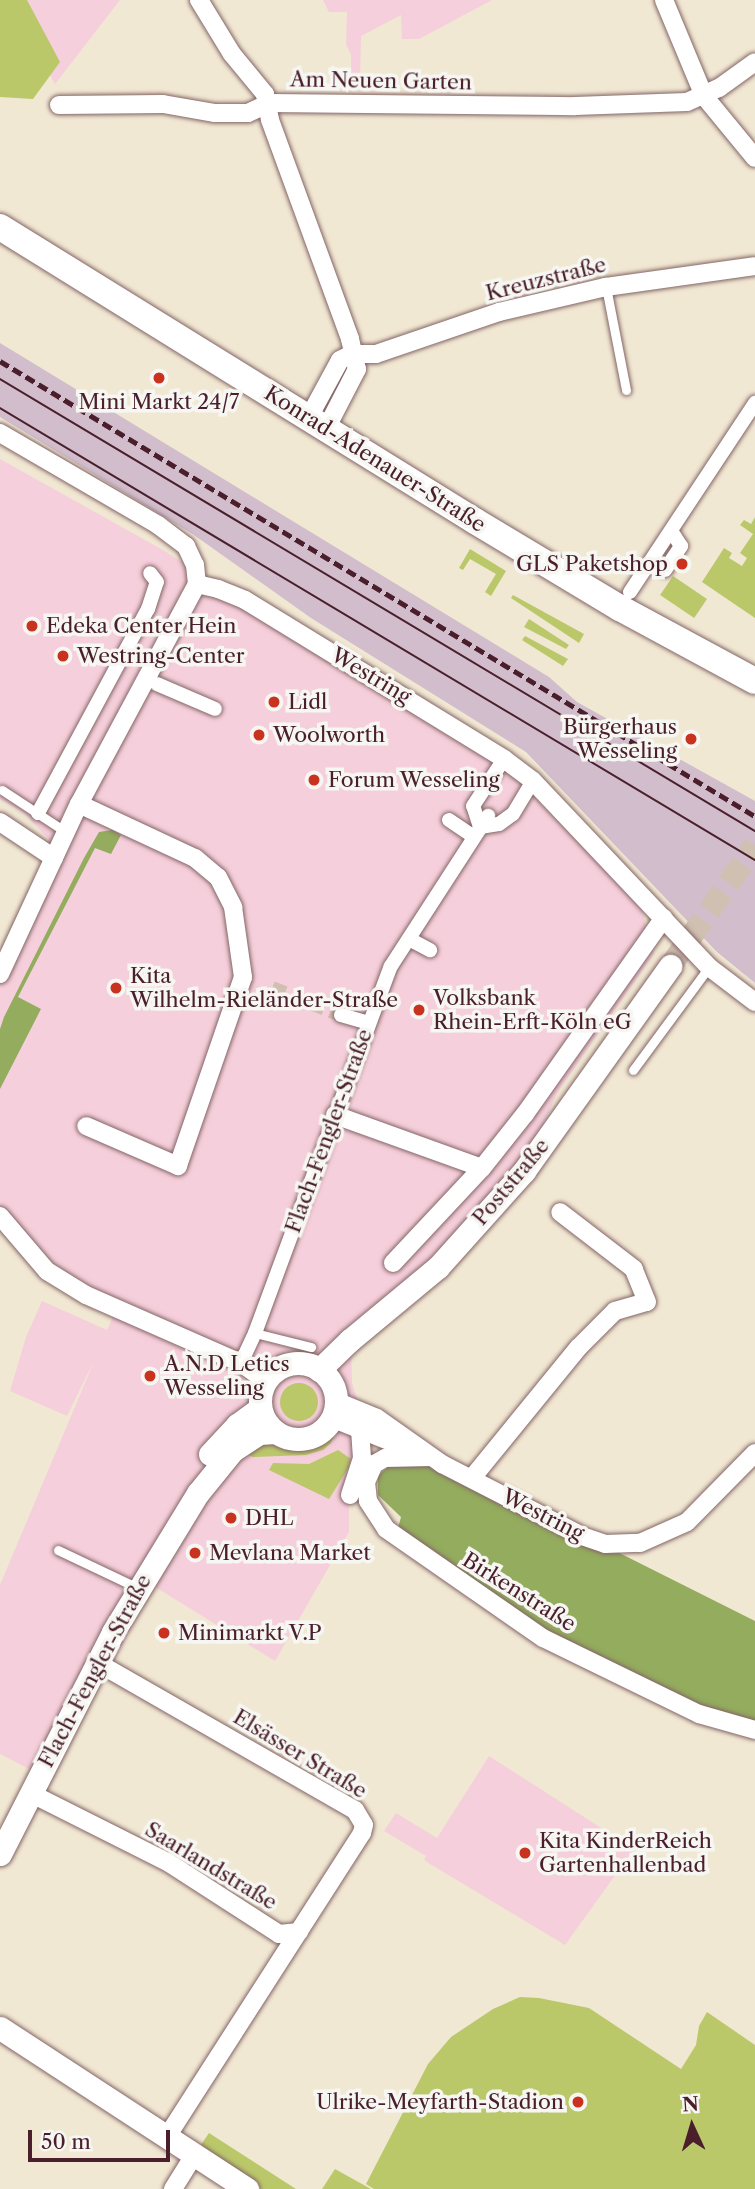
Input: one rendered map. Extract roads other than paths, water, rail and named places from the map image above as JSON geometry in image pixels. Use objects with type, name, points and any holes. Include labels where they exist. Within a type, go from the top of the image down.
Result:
[{"type":"main road","name":"Konrad-Adenauer-Straße","points":[[0,227],[620,608],[755,681]]},
{"type":"street","points":[[199,0],[232,54],[260,87],[269,103],[270,120],[350,339],[357,369],[317,424]]},
{"type":"street","points":[[664,0],[704,96],[755,158]]},
{"type":"street","points":[[704,96],[755,62]]},
{"type":"street","name":"Am Neuen Garten","points":[[59,105],[163,104],[215,113],[248,113],[269,103],[575,106],[687,102],[704,96]]},
{"type":"street","name":"Kreuzstraße","points":[[352,354],[376,354],[499,313],[606,287],[755,265]]},
{"type":"street","points":[[630,592],[755,403]]},
{"type":"street","points":[[0,974],[79,804],[197,584],[195,565],[186,546],[158,525],[2,438]]},
{"type":"street","points":[[665,570],[681,546],[672,532]]},
{"type":"street","points":[[38,813],[148,609],[158,582],[150,573]]},
{"type":"street","name":"Westring","points":[[197,584],[245,600],[472,736],[505,759],[533,781],[709,967],[755,1002]]},
{"type":"street","points":[[157,684],[215,709]]},
{"type":"street","points":[[481,826],[473,806],[505,759]]},
{"type":"street","points":[[449,820],[481,826],[499,824],[513,814],[533,781]]},
{"type":"street","points":[[79,804],[195,858],[218,877],[233,908],[243,977],[178,1166],[86,1126]]},
{"type":"street","points":[[0,822],[54,858]]},
{"type":"street","name":"Flach-Fengler-Straße","points":[[241,1363],[255,1334],[391,966],[481,826]]},
{"type":"street","points":[[393,1263],[482,1168],[545,1088],[664,918]]},
{"type":"street","points":[[409,939],[430,950]]},
{"type":"street","name":"Poststraße","points":[[320,1370],[438,1268],[524,1171],[670,966]]},
{"type":"street","points":[[341,1014],[369,1023]]},
{"type":"street","points":[[335,1115],[482,1168]]},
{"type":"street","points":[[472,1478],[579,1347],[615,1311],[647,1302],[634,1269],[560,1212]]},
{"type":"street","points":[[0,1216],[47,1271],[76,1289],[241,1363],[266,1381]]},
{"type":"street","points":[[292,1364],[320,1370],[333,1388],[333,1410],[320,1432],[295,1439],[276,1432],[260,1409],[266,1381],[276,1370],[292,1364]]},
{"type":"street","name":"Flach-Fengler-Straße","points":[[198,1493],[200,1475],[208,1457],[237,1425],[260,1409]]},
{"type":"street","name":"Westring","points":[[333,1410],[360,1431],[431,1457],[582,1536],[624,1545],[654,1539],[687,1522],[755,1453]]},
{"type":"street","name":"Westring","points":[[333,1410],[377,1418],[405,1435],[431,1457]]},
{"type":"street","points":[[350,1495],[362,1458],[360,1431]]},
{"type":"street","name":"Flach-Fengler-Straße","points":[[0,1854],[138,1588],[198,1493],[233,1450],[259,1433],[276,1432]]},
{"type":"street","name":"Birkenstraße","points":[[431,1457],[385,1458],[374,1464],[366,1482],[368,1501],[386,1529],[543,1638],[699,1714],[755,1730]]},
{"type":"street","name":"Elsässer Straße","points":[[98,1663],[360,1814],[364,1828],[362,1833],[299,1932]]},
{"type":"street","name":"Saarlandstraße","points":[[32,1794],[169,1863],[279,1934],[299,1932]]},
{"type":"street","points":[[166,2138],[299,1932]]},
{"type":"street","points":[[0,2028],[247,2189]]},
{"type":"street","points":[[173,2189],[194,2155]]},
{"type":"lane","points":[[606,287],[626,390]]},
{"type":"lane","points":[[2,790],[66,832]]},
{"type":"lane","points":[[633,1070],[709,967]]},
{"type":"lane","points":[[255,1334],[311,1347]]},
{"type":"lane","points":[[58,1550],[138,1588]]},
{"type":"tunnel","points":[[670,966],[755,845]]},
{"type":"tunnel","points":[[272,988],[341,1015]]},
{"type":"tram line","points":[[0,379],[755,831]]},
{"type":"tram line","points":[[0,408],[755,860]]},
{"type":"railway","points":[[0,361],[755,816]]},
{"type":"place","name":"Mini Markt 24/7","points":[[159,378]]},
{"type":"place","name":"GLS Paketshop","points":[[682,564]]},
{"type":"place","name":"Edeka Center Hein","points":[[32,626]]},
{"type":"place","name":"Westring-Center","points":[[63,656]]},
{"type":"place","name":"Lidl","points":[[274,702]]},
{"type":"place","name":"Woolworth","points":[[259,735]]},
{"type":"place","name":"Bürgerhaus Wesseling","points":[[691,739]]},
{"type":"place","name":"Forum Wesseling","points":[[314,780]]},
{"type":"place","name":"Kita Wilhelm-Rieländer-Straße","points":[[116,988]]},
{"type":"place","name":"Volksbank Rhein-Erft-Köln eG","points":[[419,1010]]},
{"type":"place","name":"A.N.D Letics Wesseling","points":[[150,1376]]},
{"type":"place","name":"DHL","points":[[231,1518]]},
{"type":"place","name":"Mevlana Market","points":[[195,1553]]},
{"type":"place","name":"Minimarkt V.P","points":[[164,1633]]},
{"type":"place","name":"Kita KinderReich Gartenhallenbad","points":[[525,1853]]},
{"type":"place","name":"Ulrike-Meyfarth-Stadion","points":[[578,2102]]}]
